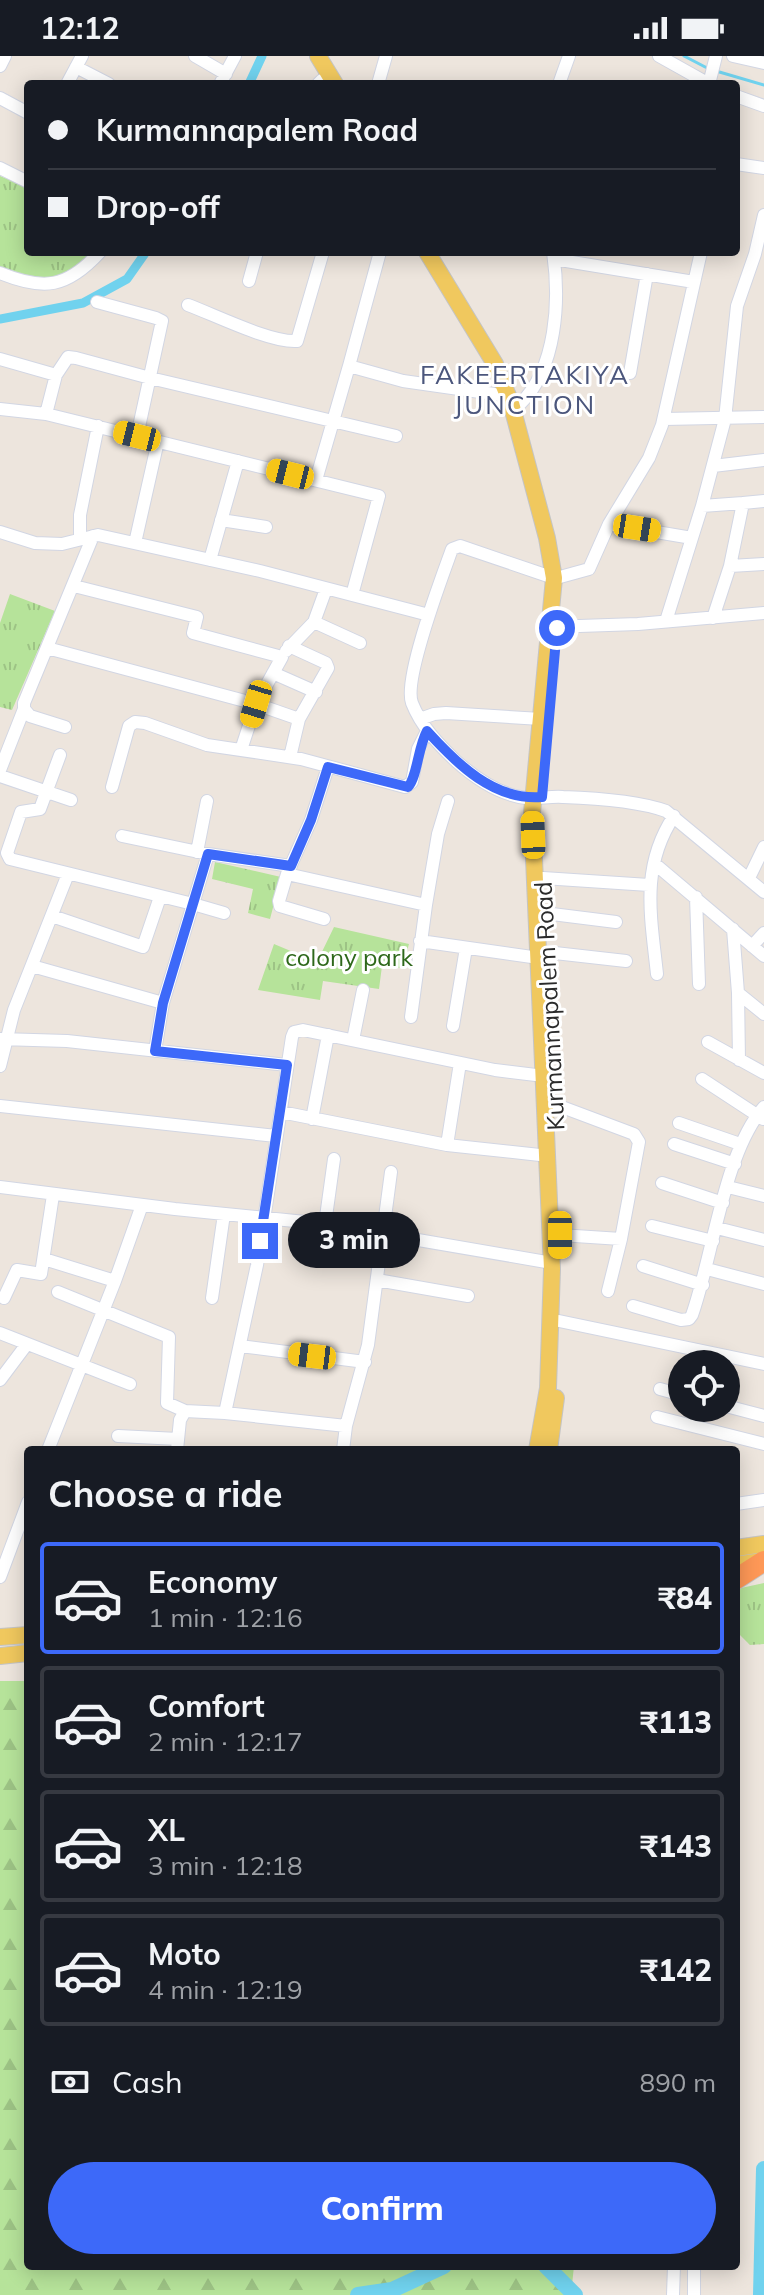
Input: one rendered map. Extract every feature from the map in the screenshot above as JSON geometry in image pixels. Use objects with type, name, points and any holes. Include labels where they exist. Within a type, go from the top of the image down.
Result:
[{"type":"highway","points":[[740,1576],[764,1561]]},
{"type":"main road","points":[[317,57],[324,80]]},
{"type":"main road","points":[[429,256],[514,400]]},
{"type":"main road","name":"Kurmannapalem Road","points":[[438,256],[498,357],[514,400],[559,562],[538,798],[544,913],[542,955],[554,1104],[560,1235],[557,1387],[550,1446]]},
{"type":"main road","points":[[539,1446],[548,1388],[552,1263],[538,798],[541,719],[554,628]]},
{"type":"main road","points":[[740,1547],[764,1544]]},
{"type":"main road","points":[[740,1564],[764,1561]]},
{"type":"main road","points":[[0,1637],[24,1635]]},
{"type":"main road","points":[[0,1656],[24,1653]]},
{"type":"street","points":[[0,66],[5,56]]},
{"type":"street","points":[[195,56],[223,79],[235,56]]},
{"type":"street","points":[[379,80],[386,56]]},
{"type":"street","points":[[560,80],[569,56]]},
{"type":"street","points":[[659,56],[712,73]]},
{"type":"street","points":[[733,56],[764,63]]},
{"type":"street","points":[[69,80],[79,61],[104,80]]},
{"type":"street","points":[[740,97],[764,106]]},
{"type":"street","points":[[0,98],[24,111]]},
{"type":"street","points":[[740,165],[764,168]]},
{"type":"street","points":[[0,171],[24,182]]},
{"type":"street","points":[[666,621],[725,419],[734,321],[759,255],[764,215]]},
{"type":"street","points":[[0,273],[45,286],[74,274],[95,256]]},
{"type":"street","points":[[249,281],[256,256]]},
{"type":"street","points":[[188,305],[246,329],[297,341],[322,256]]},
{"type":"street","points":[[316,480],[379,256]]},
{"type":"street","points":[[349,366],[403,381],[514,400],[535,387],[549,347],[556,299],[553,256],[694,282]]},
{"type":"street","points":[[700,256],[664,419],[649,458],[609,524],[589,569],[557,577],[455,546],[429,615],[411,685],[411,702],[424,725],[466,770],[482,781],[512,795],[649,806],[674,816],[764,892]]},
{"type":"street","points":[[630,373],[647,274]]},
{"type":"street","points":[[97,302],[162,321],[137,436]]},
{"type":"street","points":[[46,414],[56,375],[68,357],[396,436]]},
{"type":"street","points":[[0,359],[56,375]]},
{"type":"street","points":[[0,409],[46,414],[379,496],[352,595]]},
{"type":"street","points":[[664,419],[764,417]]},
{"type":"street","points":[[0,770],[74,586],[86,538],[80,515],[98,426]]},
{"type":"street","points":[[135,543],[158,441]]},
{"type":"street","points":[[713,466],[764,460]]},
{"type":"street","points":[[210,560],[238,461]]},
{"type":"street","points":[[702,506],[764,501]]},
{"type":"street","points":[[713,618],[730,566],[743,503]]},
{"type":"street","points":[[221,520],[266,527]]},
{"type":"street","points":[[609,524],[692,538]]},
{"type":"street","points":[[0,532],[35,543],[62,544],[98,535],[429,615]]},
{"type":"street","points":[[730,566],[764,564]]},
{"type":"street","points":[[74,586],[197,617],[193,633],[286,652],[328,665],[299,719],[290,757]]},
{"type":"street","points":[[241,750],[256,704],[286,652],[314,622],[326,589]]},
{"type":"street","points":[[554,628],[764,613]]},
{"type":"street","points":[[314,622],[360,643]]},
{"type":"street","points":[[47,648],[256,704],[299,719]]},
{"type":"street","points":[[273,673],[316,692]]},
{"type":"street","points":[[24,709],[30,716],[65,727]]},
{"type":"street","points":[[112,787],[129,726],[135,722],[196,742],[290,757],[408,787],[412,782],[424,725],[434,714],[541,719]]},
{"type":"street","points":[[60,755],[40,809],[21,812],[7,856],[224,913]]},
{"type":"street","points":[[324,919],[280,906],[279,901],[328,767]]},
{"type":"street","points":[[0,776],[71,800]]},
{"type":"street","points":[[155,1051],[163,1003],[193,904],[203,853],[207,801]]},
{"type":"street","points":[[411,1017],[438,834],[448,801]]},
{"type":"street","points":[[657,974],[649,885],[661,835],[674,816]]},
{"type":"street","points":[[122,836],[289,870],[426,905]]},
{"type":"street","points":[[749,878],[764,847]]},
{"type":"street","points":[[655,864],[764,956]]},
{"type":"street","points":[[0,1066],[3,1040],[68,874]]},
{"type":"street","points":[[543,878],[649,885]]},
{"type":"street","points":[[52,916],[143,947],[160,897]]},
{"type":"street","points":[[696,897],[699,984]]},
{"type":"street","points":[[544,913],[616,922]]},
{"type":"street","points":[[733,929],[739,1060]]},
{"type":"street","points":[[752,946],[764,933]]},
{"type":"street","points":[[420,941],[466,948],[626,961]]},
{"type":"street","points":[[453,1026],[466,948]]},
{"type":"street","points":[[32,966],[163,1003]]},
{"type":"street","points":[[353,1040],[363,990]]},
{"type":"street","points":[[738,993],[764,1014]]},
{"type":"street","points":[[225,1413],[255,1280],[294,1032],[303,1030],[460,1063],[544,1076]]},
{"type":"street","points":[[312,1119],[328,1035]]},
{"type":"street","points":[[3,1040],[67,1041],[287,1065]]},
{"type":"street","points":[[708,1042],[764,1073]]},
{"type":"street","points":[[447,1145],[460,1063]]},
{"type":"street","points":[[633,1306],[681,1320],[689,1319],[703,1285],[740,1144],[762,1114],[702,1079]]},
{"type":"street","points":[[554,1104],[638,1138],[640,1146],[608,1291]]},
{"type":"street","points":[[0,1106],[276,1136]]},
{"type":"street","points":[[281,1112],[447,1145],[549,1156]]},
{"type":"street","points":[[679,1123],[740,1144]]},
{"type":"street","points":[[674,1144],[735,1164]]},
{"type":"street","points":[[325,1224],[334,1159]]},
{"type":"street","points":[[344,1446],[346,1426],[365,1362],[391,1172]]},
{"type":"street","points":[[662,1183],[723,1203]]},
{"type":"street","points":[[728,1187],[764,1196]]},
{"type":"street","points":[[0,1188],[384,1232],[552,1263]]},
{"type":"street","points":[[4,1298],[17,1270],[41,1274],[53,1195]]},
{"type":"street","points":[[49,1446],[142,1205]]},
{"type":"street","points":[[212,1298],[224,1214]]},
{"type":"street","points":[[652,1226],[713,1241]]},
{"type":"street","points":[[717,1228],[764,1240]]},
{"type":"street","points":[[560,1235],[621,1239]]},
{"type":"street","points":[[44,1259],[115,1281]]},
{"type":"street","points":[[643,1266],[703,1285]]},
{"type":"street","points":[[707,1269],[764,1284]]},
{"type":"street","points":[[377,1280],[468,1296]]},
{"type":"street","points":[[58,1292],[169,1337],[167,1403],[185,1411],[346,1426]]},
{"type":"street","points":[[559,1321],[764,1364]]},
{"type":"street","points":[[0,1333],[130,1384]]},
{"type":"street","points":[[0,1380],[27,1344]]},
{"type":"street","points":[[240,1346],[365,1362]]},
{"type":"street","points":[[660,1389],[668,1391]]},
{"type":"street","points":[[740,1410],[764,1416]]},
{"type":"street","points":[[118,1436],[177,1444],[180,1420],[185,1411]]},
{"type":"street","points":[[657,1417],[764,1444]]},
{"type":"street","points":[[740,1503],[764,1500]]},
{"type":"street","points":[[0,1577],[24,1513]]},
{"type":"street","points":[[14,1539],[24,1540]]},
{"type":"street","points":[[673,2295],[674,2270]]},
{"type":"street","points":[[694,2270],[694,2295]]},
{"type":"green space","points":[[0,176],[24,185],[24,256],[93,256],[84,265],[45,282],[0,270]]},
{"type":"green space","points":[[10,594],[55,611],[12,710],[0,707],[0,623]]},
{"type":"green space","points":[[215,862],[281,877],[270,919],[248,913],[253,889],[212,879]]},
{"type":"green space","name":"colony park","points":[[334,927],[409,944],[402,968],[382,966],[379,989],[323,981],[320,1000],[258,990],[274,944],[317,962]]},
{"type":"green space","points":[[764,1583],[764,1644],[750,1645],[740,1635],[741,1588]]},
{"type":"green space","points":[[0,1681],[24,1681],[24,2270],[574,2270],[571,2295],[0,2295]]},
{"type":"waterway","points":[[251,80],[262,56]]},
{"type":"waterway","points":[[684,56],[709,69]]},
{"type":"waterway","points":[[716,71],[764,85]]},
{"type":"waterway","points":[[0,319],[83,303],[127,279],[143,256]]},
{"type":"waterway","points":[[761,2295],[764,2169]]},
{"type":"waterway","points":[[358,2295],[392,2290],[435,2270]]},
{"type":"waterway","points":[[550,2270],[575,2295]]},
{"type":"district","name":"FAKEERTAKIYA JUNCTION","points":[[525,390]]},
{"type":"route","points":[[260,1241],[287,1065],[155,1051],[163,1003],[208,854],[291,866],[311,820],[328,767],[408,787],[412,782],[419,745],[427,731],[466,770],[482,781],[512,795],[542,797],[557,628]]}]
